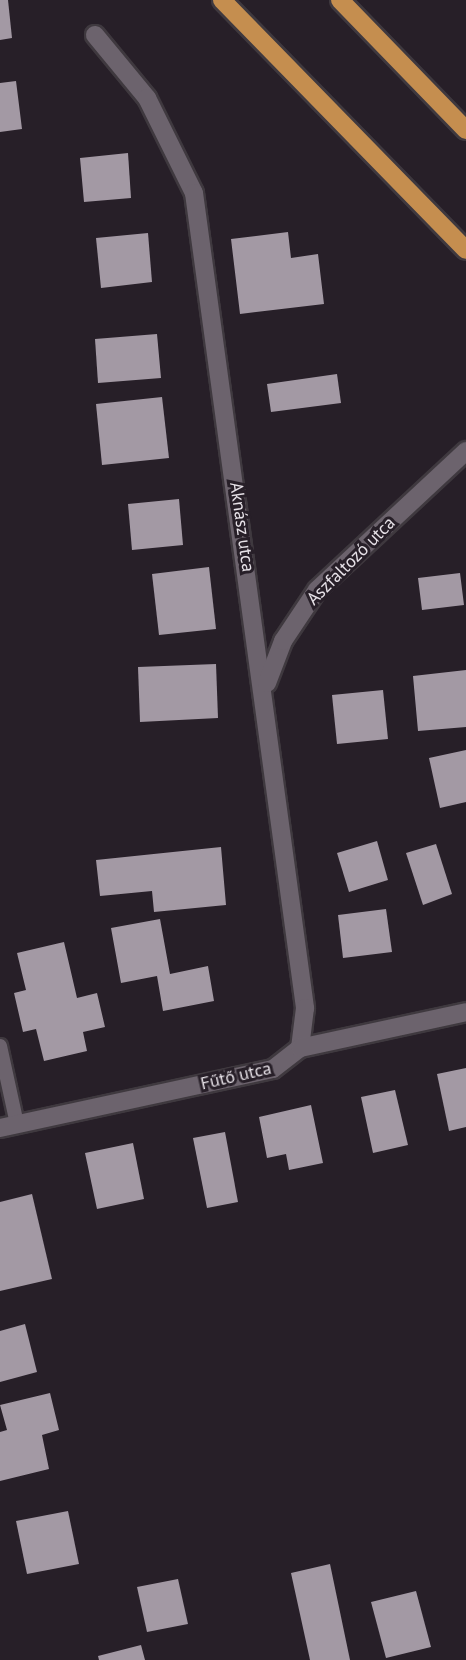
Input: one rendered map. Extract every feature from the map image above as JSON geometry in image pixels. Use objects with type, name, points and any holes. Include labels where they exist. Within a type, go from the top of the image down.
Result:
[{"type":"highway","points":[[222,0],[466,250]]},
{"type":"highway","points":[[340,0],[466,130]]},
{"type":"street","name":"Aknász utca","points":[[95,35],[147,98],[194,193],[265,692],[305,1008],[300,1048]]},
{"type":"street","name":"Aszfaltozó utca","points":[[265,692],[283,641],[317,590],[466,452]]},
{"type":"street","name":"Fűtő utca","points":[[8,1126],[273,1069],[300,1048],[466,1012]]},
{"type":"lane","points":[[0,1046],[8,1126]]},
{"type":"building","points":[[0,0],[8,0],[12,38],[0,40]]},
{"type":"building","points":[[16,81],[22,129],[0,132],[0,83]]},
{"type":"building","points":[[128,153],[131,198],[84,202],[80,158]]},
{"type":"building","points":[[288,232],[291,258],[318,254],[324,304],[240,314],[231,239]]},
{"type":"building","points":[[148,233],[152,282],[101,288],[96,238]]},
{"type":"building","points":[[157,334],[161,378],[98,383],[95,339]]},
{"type":"building","points":[[337,374],[341,403],[271,412],[267,384]]},
{"type":"building","points":[[162,397],[169,458],[102,465],[96,404]]},
{"type":"building","points":[[179,499],[183,545],[132,550],[128,504]]},
{"type":"building","points":[[209,567],[216,629],[159,635],[152,574]]},
{"type":"building","points":[[460,573],[464,605],[422,610],[418,578]]},
{"type":"building","points":[[216,664],[218,718],[140,722],[138,667]]},
{"type":"building","points":[[466,670],[466,727],[418,731],[413,676]]},
{"type":"building","points":[[383,690],[388,739],[337,744],[332,695]]},
{"type":"building","points":[[466,750],[466,802],[440,808],[429,758]]},
{"type":"building","points":[[377,841],[388,880],[349,892],[337,853]]},
{"type":"building","points":[[436,844],[452,894],[423,905],[406,853]]},
{"type":"building","points":[[221,847],[226,905],[154,912],[152,891],[100,896],[96,860]]},
{"type":"building","points":[[386,909],[392,952],[343,958],[338,915]]},
{"type":"building","points":[[160,919],[170,974],[208,966],[214,1001],[163,1011],[157,976],[121,983],[111,928]]},
{"type":"building","points":[[64,942],[77,998],[97,993],[105,1027],[83,1032],[87,1051],[44,1061],[36,1029],[23,1032],[14,993],[26,990],[17,953]]},
{"type":"building","points":[[466,1068],[466,1127],[449,1131],[437,1074]]},
{"type":"building","points":[[395,1090],[408,1145],[373,1153],[361,1097]]},
{"type":"building","points":[[311,1105],[323,1163],[289,1170],[286,1154],[267,1158],[259,1117]]},
{"type":"building","points":[[225,1132],[238,1202],[207,1208],[193,1138]]},
{"type":"building","points":[[133,1143],[144,1199],[97,1209],[85,1153]]},
{"type":"building","points":[[32,1194],[52,1279],[0,1291],[0,1202]]},
{"type":"building","points":[[25,1324],[37,1372],[0,1382],[0,1331]]},
{"type":"building","points":[[50,1393],[59,1430],[42,1435],[49,1469],[0,1481],[0,1432],[7,1430],[0,1405]]},
{"type":"building","points":[[68,1511],[79,1564],[27,1574],[16,1521]]},
{"type":"building","points":[[330,1564],[350,1660],[310,1660],[291,1573]]},
{"type":"building","points":[[178,1579],[188,1624],[147,1632],[137,1587]]},
{"type":"building","points":[[416,1591],[431,1647],[386,1658],[371,1602]]},
{"type":"building","points":[[141,1645],[145,1660],[99,1660],[98,1656]]}]
